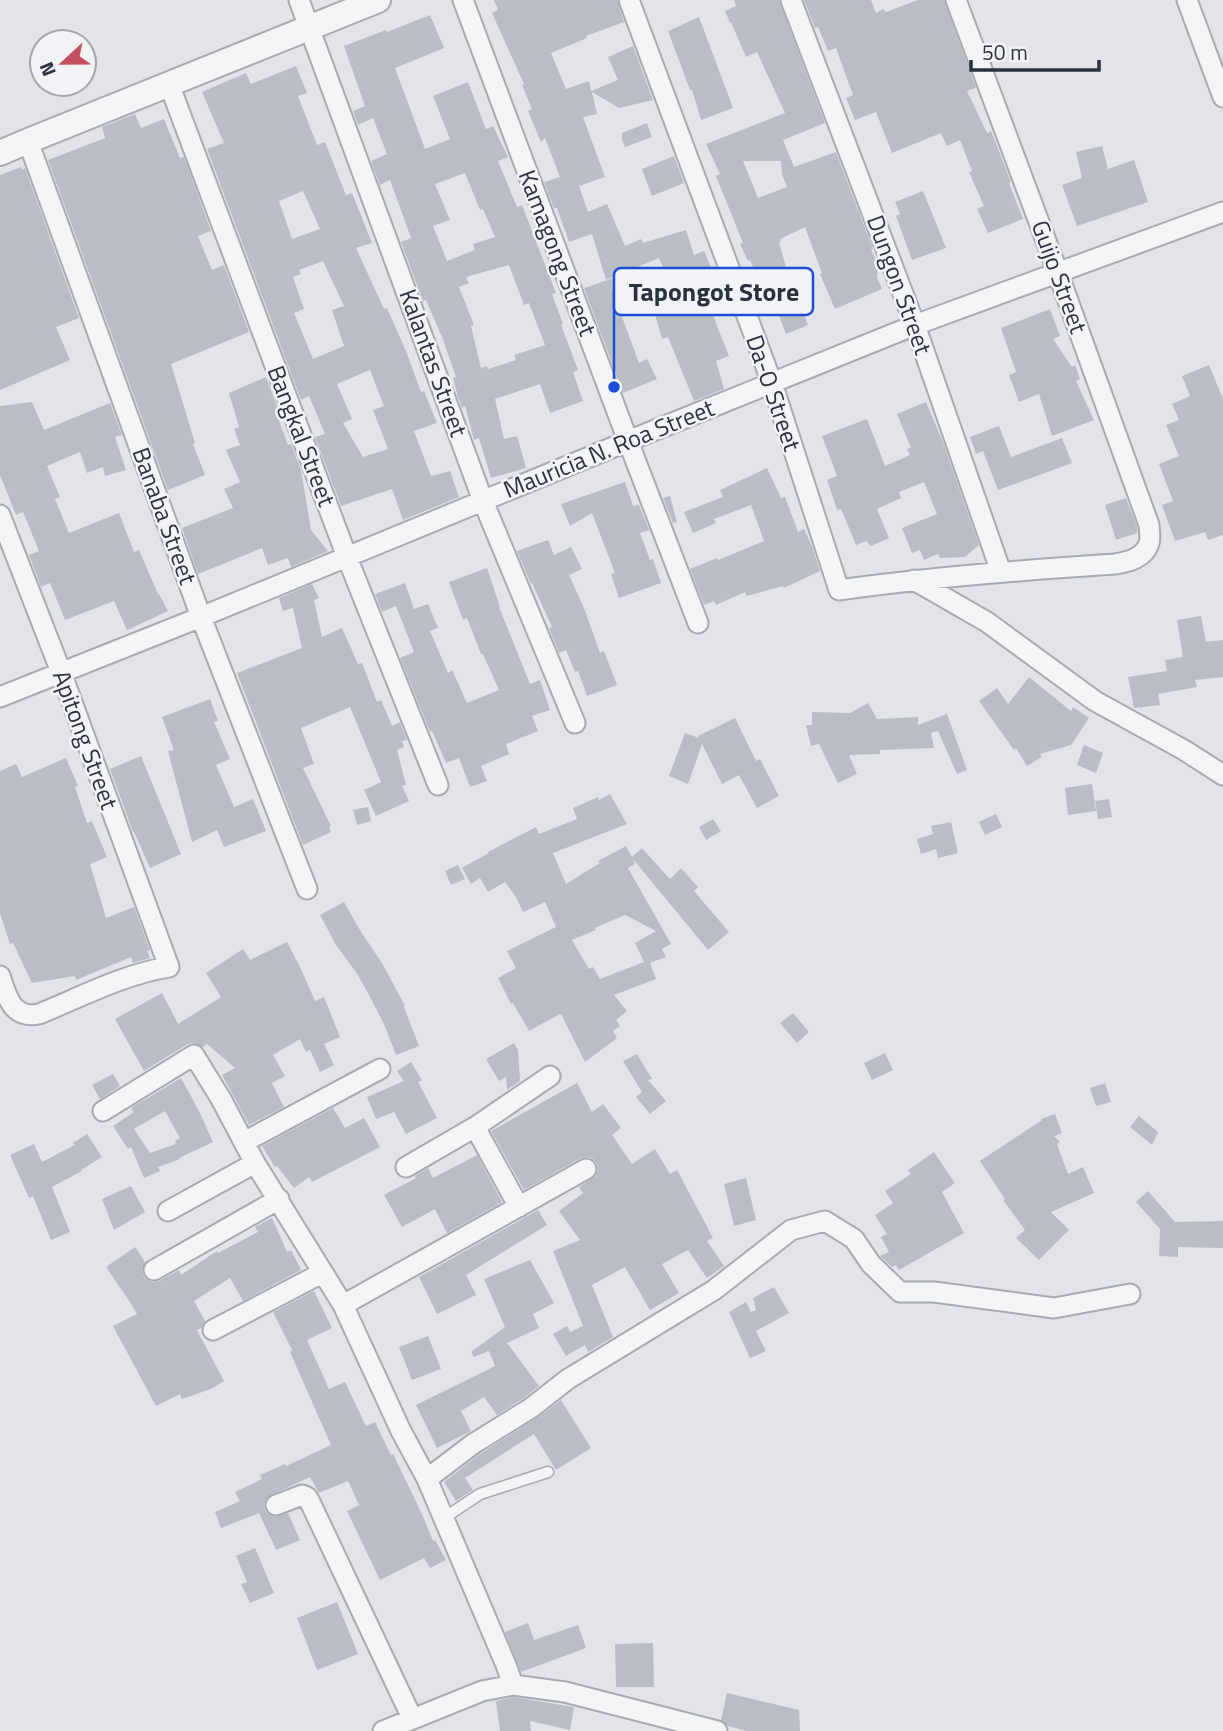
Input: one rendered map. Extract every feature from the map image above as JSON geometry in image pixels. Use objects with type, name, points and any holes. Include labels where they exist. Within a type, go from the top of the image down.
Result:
[{"type":"street","name":"Kalantas Street","points":[[299,0],[483,500],[575,723]]},
{"type":"street","points":[[0,153],[378,0]]},
{"type":"street","name":"Kamagong Street","points":[[463,0],[698,623]]},
{"type":"street","name":"Da-O Street","points":[[629,0],[772,383],[839,590],[914,580]]},
{"type":"street","name":"Dungon Street","points":[[791,0],[915,325],[1001,572]]},
{"type":"street","name":"Guijo Street","points":[[956,0],[1149,525],[1149,544],[1141,555],[1130,562],[1001,572]]},
{"type":"street","points":[[1187,0],[1223,97]]},
{"type":"street","name":"Bangkal Street","points":[[169,84],[347,557],[438,785]]},
{"type":"street","name":"Banaba Street","points":[[28,141],[201,617],[307,889]]},
{"type":"street","name":"Mauricia N. Roa Street","points":[[0,697],[915,325],[1223,212]]},
{"type":"street","name":"Apitong Street","points":[[0,515],[61,672],[169,967],[132,975],[29,1016],[12,1006],[0,976]]},
{"type":"street","points":[[914,580],[1001,572]]},
{"type":"street","points":[[914,580],[987,622],[1095,701],[1184,750],[1223,775]]},
{"type":"street","points":[[103,1111],[194,1055],[343,1305],[401,1431],[427,1479],[513,1685]]},
{"type":"street","points":[[244,1142],[380,1069]]},
{"type":"street","points":[[406,1167],[475,1127],[550,1076]]},
{"type":"street","points":[[475,1127],[519,1207]]},
{"type":"street","points":[[168,1211],[256,1163]]},
{"type":"street","points":[[343,1305],[586,1169]]},
{"type":"street","points":[[154,1270],[279,1199]]},
{"type":"street","points":[[427,1479],[474,1444],[531,1408],[568,1379],[714,1290],[791,1230],[802,1227],[825,1221],[841,1229],[855,1239],[872,1264],[900,1292],[934,1292],[1054,1308],[1130,1294]]},
{"type":"street","points":[[213,1330],[322,1273]]},
{"type":"street","points":[[276,1505],[302,1496],[307,1497],[412,1718]]},
{"type":"street","points":[[383,1731],[482,1691],[513,1685],[565,1692],[717,1731]]},
{"type":"lane","points":[[444,1518],[480,1494],[548,1472]]},
{"type":"building","points":[[494,0],[617,0],[624,22],[551,53],[566,89],[589,81],[591,91],[618,80],[608,57],[633,46],[653,100],[619,108],[592,92],[597,114],[583,117],[605,177],[579,186],[588,212],[607,204],[625,246],[641,239],[643,243],[686,230],[694,255],[704,251],[714,275],[697,283],[716,321],[729,356],[716,361],[724,389],[694,401],[668,337],[662,339],[651,301],[675,296],[659,258],[606,280],[592,234],[569,242],[544,182],[560,177],[545,138],[541,142],[528,111],[532,109],[522,85],[524,84],[492,13],[498,10]]},
{"type":"building","points":[[734,0],[779,0],[825,123],[783,140],[794,167],[836,152],[873,249],[878,265],[877,277],[882,289],[835,309],[805,227],[780,239],[779,243],[808,325],[786,334],[768,287],[765,288],[740,244],[743,243],[716,176],[720,174],[706,144],[785,113],[757,52],[746,57],[730,23],[725,11],[736,6]],"holes":[[[743,161],[781,161],[787,187],[758,198]]]},
{"type":"building","points":[[804,0],[871,0],[876,13],[918,0],[944,0],[976,88],[967,91],[987,133],[991,131],[1023,219],[988,233],[977,209],[984,206],[969,172],[972,171],[960,140],[947,146],[941,133],[892,153],[876,112],[855,120],[846,98],[853,95],[836,48],[828,51]]},
{"type":"building","points":[[430,15],[444,48],[395,68],[425,149],[450,139],[433,96],[468,82],[486,129],[493,126],[508,157],[498,161],[517,207],[522,205],[556,293],[552,294],[578,370],[573,372],[583,401],[550,413],[540,384],[495,399],[504,439],[517,436],[526,468],[491,478],[479,438],[474,440],[465,406],[462,408],[458,397],[453,378],[456,377],[442,337],[426,300],[423,301],[401,242],[411,238],[390,180],[380,185],[371,161],[387,154],[373,118],[358,125],[353,111],[365,106],[344,46],[386,30],[387,32]],"holes":[[[465,173],[480,210],[483,209],[495,237],[473,244],[475,250],[447,261],[433,226],[450,220],[435,184]],[[509,265],[524,305],[529,303],[545,345],[514,355],[516,360],[488,369],[487,366],[481,368],[471,326],[474,325],[459,287],[469,283],[466,277]]]},
{"type":"building","points":[[699,17],[733,108],[701,120],[668,31]]},
{"type":"building","points":[[296,66],[307,93],[298,96],[317,145],[325,142],[346,195],[352,193],[372,243],[356,248],[384,309],[387,308],[421,392],[424,391],[437,423],[414,431],[431,476],[450,471],[459,497],[403,520],[392,489],[341,506],[315,437],[325,434],[309,396],[301,400],[207,149],[224,143],[202,92],[246,73],[251,84]],"holes":[[[303,191],[320,229],[292,239],[279,201]],[[323,261],[344,306],[332,310],[344,346],[313,359],[294,313],[304,309],[293,277],[301,274],[299,270]],[[370,370],[384,406],[373,410],[388,449],[363,457],[343,423],[352,419],[337,384]]]},
{"type":"building","points":[[135,114],[141,128],[164,119],[180,158],[184,157],[211,231],[198,236],[212,270],[224,265],[249,332],[171,364],[195,443],[193,444],[205,475],[168,490],[48,160],[105,138],[102,127]]},
{"type":"building","points":[[647,123],[652,137],[625,147],[622,133]]},
{"type":"building","points":[[1102,146],[1108,169],[1134,160],[1148,202],[1077,226],[1062,185],[1082,178],[1076,152]]},
{"type":"building","points":[[674,156],[684,183],[652,196],[642,169]]},
{"type":"building","points":[[21,167],[22,170],[25,168],[79,318],[56,327],[70,360],[0,390],[0,175]]},
{"type":"building","points":[[923,191],[946,248],[912,260],[896,216],[900,214],[895,202]]},
{"type":"building","points":[[617,277],[626,303],[618,306],[639,363],[647,359],[657,379],[623,393],[584,288]]},
{"type":"building","points":[[1050,309],[1060,336],[1053,339],[1072,367],[1075,365],[1080,379],[1076,381],[1094,420],[1052,436],[1039,394],[1019,402],[1009,375],[1016,372],[1001,328]]},
{"type":"building","points":[[1209,365],[1223,399],[1223,535],[1208,540],[1205,532],[1175,541],[1162,505],[1173,501],[1159,464],[1179,456],[1166,425],[1179,420],[1172,404],[1190,396],[1182,376]]},
{"type":"building","points":[[266,377],[288,445],[291,444],[301,470],[311,530],[328,551],[291,567],[288,558],[268,565],[262,548],[198,574],[182,528],[233,508],[224,489],[240,482],[226,450],[240,445],[234,429],[239,427],[229,393]]},
{"type":"building","points":[[32,402],[44,430],[110,403],[122,435],[115,437],[126,470],[105,476],[103,467],[87,473],[80,452],[47,466],[60,497],[55,499],[69,533],[119,513],[134,552],[139,550],[168,611],[127,630],[114,601],[65,620],[50,583],[41,587],[29,555],[39,551],[23,512],[16,515],[0,475],[0,406]]},
{"type":"building","points":[[926,402],[979,545],[965,557],[940,558],[938,554],[924,560],[920,550],[912,553],[902,528],[937,514],[924,482],[899,492],[901,498],[877,509],[889,538],[871,546],[866,541],[856,545],[841,509],[837,510],[827,480],[837,476],[822,436],[867,419],[885,466],[910,455],[907,449],[911,448],[897,414]]},
{"type":"building","points":[[999,426],[1011,457],[1062,438],[1072,463],[998,490],[983,451],[976,454],[970,437]]},
{"type":"building","points":[[767,468],[781,498],[785,497],[798,532],[804,529],[820,571],[784,588],[783,586],[747,596],[745,592],[716,605],[714,601],[704,605],[690,569],[764,541],[751,505],[714,519],[716,523],[693,533],[684,512],[723,497],[720,490]]},
{"type":"building","points":[[625,482],[633,506],[639,505],[649,530],[640,533],[661,583],[619,598],[611,574],[615,573],[592,513],[570,526],[561,504]]},
{"type":"building","points":[[670,496],[677,522],[673,523],[663,498]]},
{"type":"building","points":[[1126,498],[1137,533],[1116,540],[1105,505]]},
{"type":"building","points":[[548,540],[554,555],[571,547],[582,569],[569,575],[600,653],[604,651],[617,685],[587,696],[578,671],[575,672],[566,650],[559,653],[549,628],[552,627],[517,551]]},
{"type":"building","points":[[487,568],[499,607],[530,684],[540,680],[550,710],[532,716],[538,731],[506,744],[509,754],[481,766],[487,781],[470,787],[459,758],[446,763],[432,731],[430,732],[400,658],[414,652],[396,606],[382,612],[375,594],[405,583],[414,609],[428,604],[438,628],[430,631],[448,673],[452,670],[467,703],[499,690],[467,618],[463,620],[449,582]]},
{"type":"building","points":[[312,584],[319,598],[314,600],[322,637],[342,628],[358,664],[362,663],[377,702],[381,700],[392,726],[400,722],[407,740],[402,741],[404,747],[397,750],[406,785],[402,786],[409,801],[376,816],[364,790],[381,782],[350,707],[301,728],[314,764],[303,768],[331,826],[331,832],[303,845],[237,673],[302,648],[293,608],[283,611],[279,598]]},
{"type":"building","points":[[1201,616],[1206,642],[1223,640],[1223,677],[1195,680],[1197,687],[1158,694],[1160,705],[1134,708],[1128,677],[1167,671],[1165,660],[1183,657],[1177,620]]},
{"type":"building","points":[[1029,677],[1071,711],[1073,707],[1089,718],[1071,745],[1040,754],[1042,757],[1027,766],[979,701],[997,688],[1008,704]]},
{"type":"building","points":[[210,699],[218,721],[214,722],[230,759],[216,765],[234,807],[253,799],[266,831],[224,847],[217,830],[192,842],[168,751],[174,750],[162,717]]},
{"type":"building","points":[[868,703],[877,719],[918,717],[918,725],[947,714],[967,770],[957,774],[938,731],[931,733],[934,748],[880,750],[880,754],[849,755],[857,774],[838,783],[819,744],[811,746],[806,725],[812,725],[812,712],[850,713]]},
{"type":"building","points":[[735,718],[756,761],[760,759],[779,796],[757,808],[739,775],[722,784],[702,744],[688,784],[669,776],[685,733],[699,738],[698,736]]},
{"type":"building","points":[[1084,745],[1103,753],[1096,773],[1077,765]]},
{"type":"building","points":[[141,756],[181,854],[150,868],[133,832],[110,769]]},
{"type":"building","points":[[66,758],[78,786],[75,787],[87,823],[92,821],[107,857],[90,864],[106,918],[134,907],[150,950],[147,951],[150,958],[133,963],[131,957],[76,980],[75,976],[32,983],[13,943],[10,944],[0,913],[0,771],[16,764],[22,777]]},
{"type":"building","points":[[1092,784],[1096,811],[1068,815],[1065,788]]},
{"type":"building","points":[[610,794],[627,824],[553,853],[566,884],[600,863],[598,861],[626,846],[632,857],[642,848],[670,879],[681,868],[698,887],[694,891],[729,932],[708,950],[633,859],[635,864],[628,868],[671,944],[662,949],[666,957],[650,963],[656,979],[614,995],[627,1011],[616,1020],[620,1026],[613,1031],[617,1038],[585,1062],[560,1014],[529,1031],[498,978],[516,968],[507,951],[556,927],[545,902],[523,912],[505,882],[488,892],[480,878],[471,884],[462,868],[536,827],[539,834],[577,819],[573,808],[598,797],[599,800]],"holes":[[[625,915],[656,931],[635,943],[644,962],[600,979],[593,967],[589,969],[572,940]]]},
{"type":"building","points":[[1109,799],[1112,817],[1098,819],[1095,801]]},
{"type":"building","points":[[368,807],[371,821],[357,825],[353,810]]},
{"type":"building","points":[[996,814],[1002,827],[985,835],[979,822]]},
{"type":"building","points":[[713,819],[721,831],[706,840],[699,827]]},
{"type":"building","points":[[951,822],[958,853],[938,858],[936,849],[921,854],[917,839],[933,834],[931,826]]},
{"type":"building","points":[[458,865],[465,879],[451,885],[445,871]]},
{"type":"building","points":[[344,902],[405,1006],[419,1046],[396,1055],[370,997],[320,915]]},
{"type":"building","points":[[287,942],[315,1001],[324,997],[340,1037],[324,1044],[334,1065],[320,1072],[310,1050],[306,1052],[300,1039],[273,1055],[285,1076],[272,1083],[284,1107],[249,1125],[222,1075],[235,1068],[207,1044],[203,1047],[194,1043],[188,1044],[144,1071],[115,1019],[162,993],[178,1024],[221,997],[206,973],[243,949],[250,960]]},
{"type":"building","points":[[793,1013],[809,1032],[797,1043],[780,1023]]},
{"type":"building","points":[[514,1043],[518,1050],[520,1081],[507,1090],[506,1077],[499,1081],[486,1059]]},
{"type":"building","points":[[885,1053],[893,1070],[872,1080],[864,1063]]},
{"type":"building","points":[[637,1054],[652,1079],[648,1080],[666,1101],[650,1114],[636,1097],[642,1092],[623,1061]]},
{"type":"building","points":[[411,1062],[422,1080],[418,1082],[437,1118],[406,1134],[394,1112],[376,1119],[367,1097],[404,1081],[397,1071]]},
{"type":"building","points":[[113,1074],[120,1086],[100,1099],[92,1085]]},
{"type":"building","points":[[181,1078],[213,1142],[158,1167],[160,1171],[144,1178],[131,1147],[128,1149],[113,1126],[134,1112],[131,1108]],"holes":[[[165,1111],[180,1138],[175,1141],[176,1144],[150,1153],[134,1129]]]},
{"type":"building","points":[[577,1083],[592,1112],[603,1104],[621,1128],[612,1135],[632,1164],[655,1149],[670,1174],[677,1170],[713,1238],[707,1241],[724,1266],[707,1278],[688,1250],[662,1264],[679,1293],[650,1310],[625,1267],[592,1285],[613,1337],[588,1352],[585,1345],[566,1356],[553,1334],[567,1326],[570,1332],[583,1326],[553,1251],[580,1240],[559,1211],[583,1193],[579,1187],[596,1176],[597,1164],[592,1158],[581,1158],[524,1190],[491,1131]]},
{"type":"building","points":[[1105,1083],[1111,1102],[1096,1106],[1090,1088]]},
{"type":"building","points":[[333,1108],[345,1128],[364,1118],[380,1147],[312,1182],[309,1177],[294,1188],[277,1166],[275,1167],[262,1146]]},
{"type":"building","points":[[1055,1114],[1062,1133],[1054,1136],[1060,1142],[1057,1144],[1068,1174],[1083,1167],[1094,1193],[1051,1212],[1069,1230],[1039,1260],[1016,1238],[1025,1230],[980,1161],[1041,1119]]},
{"type":"building","points":[[1139,1116],[1158,1132],[1152,1145],[1130,1127]]},
{"type":"building","points":[[87,1134],[102,1157],[52,1187],[70,1232],[51,1240],[33,1196],[29,1198],[10,1155],[34,1144],[42,1162],[75,1145],[73,1143]]},
{"type":"building","points":[[934,1152],[955,1183],[942,1192],[964,1233],[899,1270],[896,1265],[892,1267],[880,1256],[889,1252],[881,1237],[887,1234],[875,1215],[893,1203],[885,1191],[911,1174],[908,1170]]},
{"type":"building","points":[[477,1155],[502,1202],[447,1233],[435,1209],[402,1227],[384,1195],[416,1178],[415,1176],[428,1168],[433,1178]]},
{"type":"building","points":[[746,1178],[756,1220],[734,1226],[724,1184]]},
{"type":"building","points":[[131,1186],[145,1212],[114,1230],[102,1199]]},
{"type":"building","points":[[1148,1191],[1175,1222],[1223,1221],[1223,1248],[1178,1247],[1178,1257],[1159,1256],[1160,1229],[1136,1202]]},
{"type":"building","points":[[538,1210],[547,1225],[466,1275],[476,1295],[437,1314],[419,1277]]},
{"type":"building","points":[[272,1218],[287,1252],[291,1250],[301,1270],[243,1301],[230,1278],[194,1301],[205,1321],[197,1330],[224,1381],[211,1389],[182,1399],[180,1394],[156,1406],[113,1326],[137,1314],[106,1267],[135,1247],[145,1262],[142,1271],[147,1280],[159,1281],[179,1270],[181,1275],[217,1251],[218,1253],[258,1232],[255,1227]]},
{"type":"building","points":[[530,1260],[554,1303],[533,1314],[539,1328],[507,1343],[539,1386],[497,1415],[484,1397],[461,1411],[471,1431],[437,1448],[416,1405],[495,1366],[489,1351],[474,1357],[471,1352],[505,1327],[484,1279]]},
{"type":"building","points":[[774,1287],[789,1313],[756,1331],[766,1351],[750,1358],[729,1312],[746,1302],[751,1312],[756,1310],[753,1298]]},
{"type":"building","points":[[314,1291],[332,1328],[307,1340],[329,1389],[345,1382],[366,1426],[375,1422],[391,1455],[393,1454],[433,1541],[435,1540],[446,1560],[430,1568],[424,1558],[380,1580],[347,1511],[359,1505],[348,1481],[319,1493],[310,1477],[267,1497],[264,1504],[268,1514],[275,1517],[288,1513],[300,1540],[276,1550],[259,1513],[221,1528],[215,1512],[240,1501],[235,1492],[262,1479],[260,1475],[331,1445],[290,1352],[292,1350],[273,1312]]},
{"type":"building","points":[[428,1336],[441,1369],[412,1380],[399,1347]]},
{"type":"building","points":[[561,1400],[591,1448],[556,1470],[534,1434],[465,1478],[473,1490],[456,1501],[444,1482],[480,1454]]},
{"type":"building","points":[[255,1548],[274,1593],[250,1603],[241,1584],[247,1582],[236,1556]]},
{"type":"building","points":[[337,1602],[358,1654],[317,1670],[297,1618]]},
{"type":"building","points":[[528,1623],[534,1640],[578,1625],[586,1648],[521,1672],[505,1632]]},
{"type":"building","points":[[653,1643],[654,1687],[616,1687],[615,1644]]},
{"type":"building","points":[[727,1693],[799,1710],[800,1731],[747,1731],[728,1726],[721,1720]]},
{"type":"building","points":[[513,1697],[574,1707],[570,1730],[530,1721],[531,1731],[500,1731],[496,1701]]},
{"type":"place","name":"Tapongot Store","points":[[614,387]]}]
